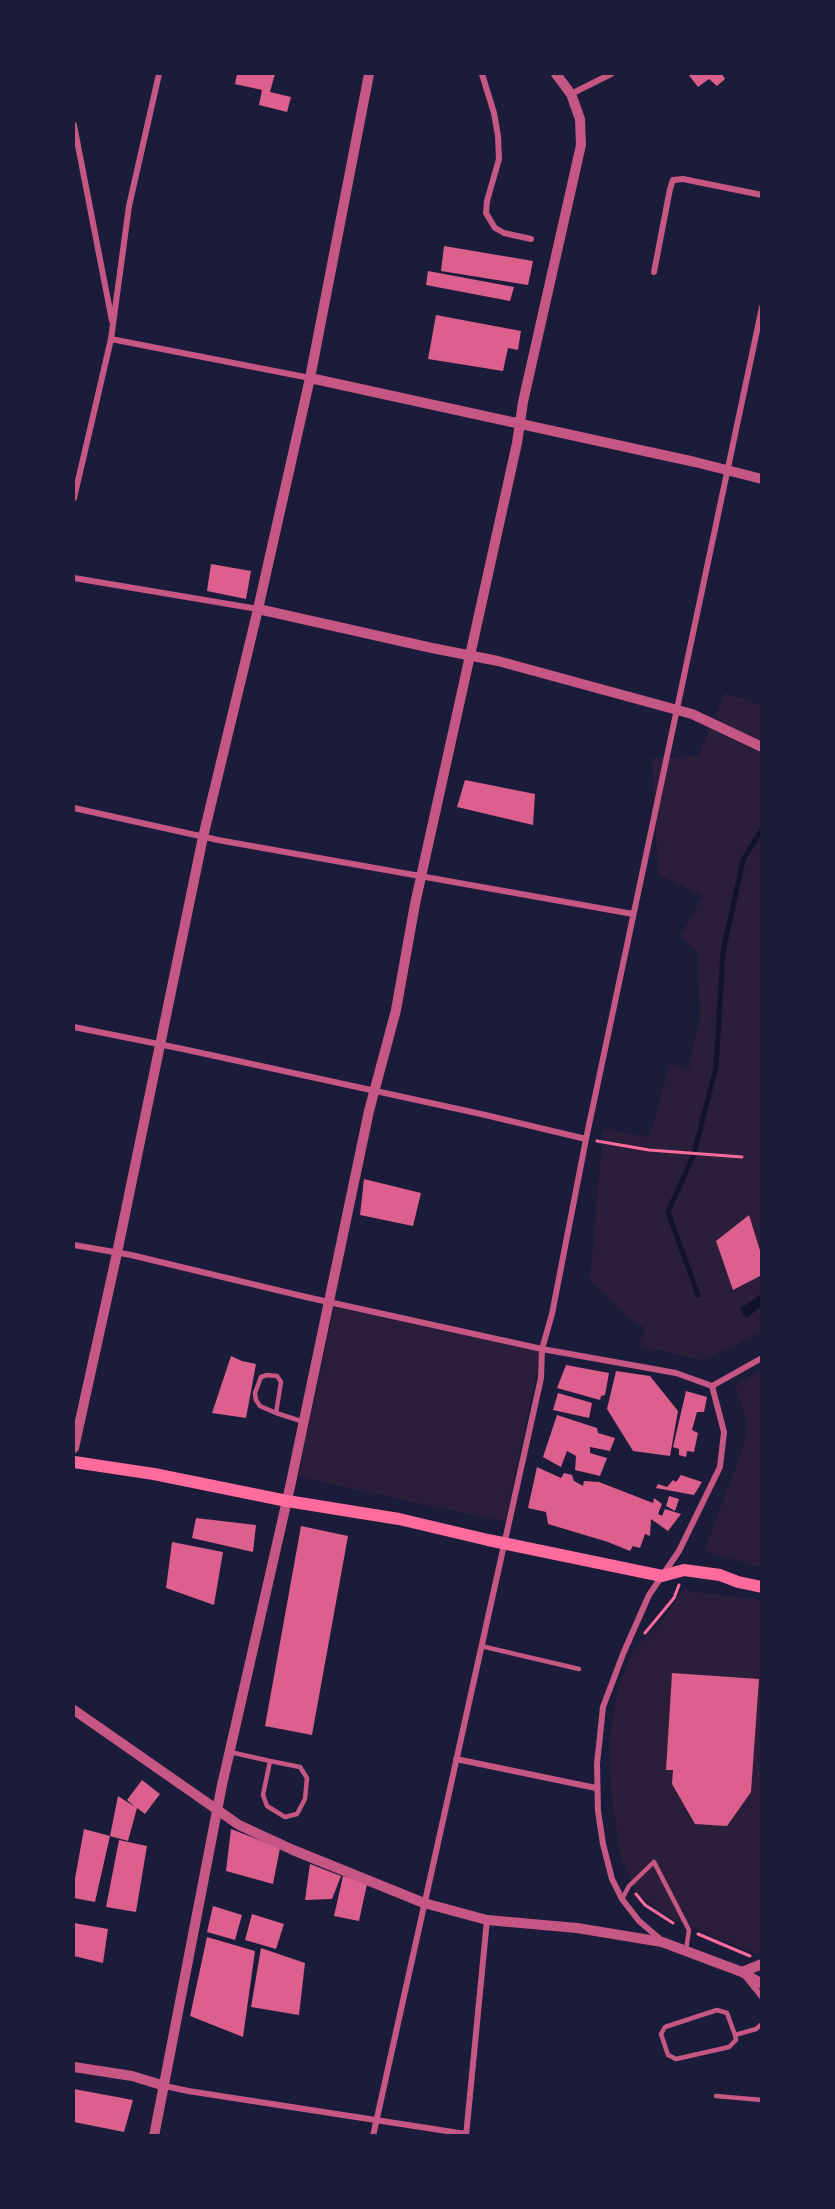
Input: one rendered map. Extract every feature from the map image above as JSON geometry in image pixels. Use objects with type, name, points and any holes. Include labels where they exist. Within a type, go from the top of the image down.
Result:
[{"type":"main road","points":[[74,1462],[154,1474],[287,1501],[399,1519],[504,1544],[662,1576],[684,1570],[720,1575],[762,1587]]},
{"type":"street","points":[[74,498],[111,339],[129,206],[159,74]]},
{"type":"street","points":[[74,1448],[203,837],[258,609],[310,378],[369,74]]},
{"type":"street","points":[[482,74],[494,113],[499,159],[487,201],[486,213],[495,228],[504,233],[531,239]]},
{"type":"street","points":[[154,2136],[230,1752],[287,1501],[374,1091],[396,1010],[421,877],[581,145],[580,119],[571,94],[556,74]]},
{"type":"street","points":[[571,94],[611,74]]},
{"type":"street","points":[[74,125],[93,234],[113,326]]},
{"type":"street","points":[[654,272],[670,189],[674,180],[683,179],[762,195]]},
{"type":"street","points":[[373,2136],[541,1378],[542,1349],[552,1314],[633,914],[762,307]]},
{"type":"street","points":[[111,339],[310,378],[726,469],[762,479]]},
{"type":"street","points":[[74,578],[258,609],[498,661],[713,722],[762,747]]},
{"type":"street","points":[[74,808],[203,837],[633,914]]},
{"type":"street","points":[[74,1028],[159,1044],[374,1091],[586,1140]]},
{"type":"street","points":[[74,1245],[542,1349],[676,1373],[712,1386],[762,1358]]},
{"type":"street","points":[[662,1942],[639,1921],[622,1899],[612,1879],[603,1844],[596,1788],[597,1764],[603,1707],[623,1654],[649,1595],[679,1551],[720,1467],[724,1432],[712,1386]]},
{"type":"street","points":[[74,1710],[239,1826],[424,1903],[487,1920],[577,1928],[662,1942],[742,1972],[762,1983]]},
{"type":"street","points":[[456,1759],[596,1788]]},
{"type":"street","points":[[74,2067],[132,2076],[188,2091],[466,2135],[487,1920]]},
{"type":"street","points":[[742,1972],[761,1963]]},
{"type":"street","points":[[742,1972],[762,1997]]},
{"type":"lane","points":[[276,1413],[281,1382],[277,1377],[267,1375],[261,1377],[255,1393],[260,1406],[276,1413],[304,1422]]},
{"type":"lane","points":[[481,1646],[579,1669]]},
{"type":"lane","points":[[230,1752],[300,1767],[307,1778],[305,1799],[297,1814],[285,1816],[267,1806],[263,1795],[270,1761]]},
{"type":"lane","points":[[622,1899],[629,1886],[654,1862],[689,1930],[686,1950]]},
{"type":"lane","points":[[717,2010],[727,2013],[735,2035],[736,2040],[729,2047],[676,2059],[668,2055],[661,2034],[664,2027],[717,2010]]},
{"type":"lane","points":[[735,2035],[756,2029],[762,2024]]},
{"type":"lane","points":[[716,2096],[762,2100]]},
{"type":"path","points":[[586,1140],[649,1150],[742,1157]]},
{"type":"path","points":[[645,1634],[674,1598]]},
{"type":"path","points":[[629,1886],[645,1905],[669,1921],[746,1953],[761,1963]]},
{"type":"shaded area","points":[[725,693],[761,705],[761,1257],[749,1215],[716,1241],[733,1290],[761,1275],[761,1333],[702,1360],[638,1346],[646,1328],[632,1321],[590,1280],[603,1129],[649,1137],[670,1064],[688,1071],[700,1017],[697,951],[680,936],[703,896],[658,874],[652,758],[698,756]]},
{"type":"shaded area","points":[[761,1294],[761,1307],[746,1318],[740,1309]]},
{"type":"shaded area","points":[[334,1307],[541,1352],[505,1522],[298,1477]]},
{"type":"shaded area","points":[[761,1371],[761,1567],[704,1552],[744,1444],[746,1421],[735,1385]]},
{"type":"shaded area","points":[[682,1590],[761,1600],[761,1952],[756,1954],[673,1920],[647,1901],[635,1891],[620,1854],[611,1791],[610,1754],[611,1729],[618,1689],[633,1650],[666,1616]]},
{"type":"building","points":[[237,74],[275,74],[270,92],[291,97],[287,112],[259,105],[262,90],[235,84]]},
{"type":"building","points":[[688,74],[722,74],[725,79],[717,86],[709,79],[698,87]]},
{"type":"building","points":[[444,246],[533,261],[528,285],[441,271]]},
{"type":"building","points":[[428,271],[514,287],[510,301],[426,285]]},
{"type":"building","points":[[436,315],[521,331],[518,350],[508,348],[503,371],[428,359]]},
{"type":"building","points":[[211,564],[251,571],[246,599],[207,591]]},
{"type":"building","points":[[465,780],[535,794],[533,825],[457,807]]},
{"type":"building","points":[[364,1179],[421,1193],[413,1226],[360,1215]]},
{"type":"building","points":[[749,1215],[762,1257],[762,1275],[733,1290],[716,1241]]},
{"type":"building","points":[[231,1356],[256,1364],[246,1418],[212,1413]]},
{"type":"building","points":[[566,1365],[609,1373],[605,1395],[601,1396],[600,1400],[557,1388]]},
{"type":"building","points":[[616,1371],[650,1376],[678,1411],[670,1456],[633,1451],[607,1409]]},
{"type":"building","points":[[686,1391],[707,1397],[704,1412],[697,1412],[692,1430],[698,1433],[694,1452],[687,1451],[686,1457],[679,1455],[679,1449],[673,1447]]},
{"type":"building","points":[[558,1393],[592,1403],[589,1418],[553,1410]]},
{"type":"building","points":[[557,1415],[597,1428],[598,1433],[615,1438],[610,1451],[590,1447],[590,1453],[607,1458],[600,1476],[575,1470],[576,1456],[567,1451],[561,1467],[543,1457]]},
{"type":"building","points":[[537,1467],[561,1478],[564,1473],[572,1475],[574,1481],[583,1486],[584,1481],[599,1482],[653,1503],[654,1498],[662,1504],[658,1514],[662,1516],[665,1509],[681,1514],[668,1531],[651,1519],[650,1536],[645,1534],[640,1548],[633,1546],[630,1551],[548,1524],[546,1512],[528,1508]]},
{"type":"building","points":[[681,1475],[702,1482],[694,1495],[656,1488],[658,1484],[667,1487],[673,1480],[676,1482]]},
{"type":"building","points":[[669,1496],[679,1499],[675,1511],[666,1506]]},
{"type":"building","points":[[196,1518],[256,1525],[253,1552],[192,1538]]},
{"type":"building","points":[[301,1526],[348,1536],[312,1735],[265,1726]]},
{"type":"building","points":[[172,1542],[223,1552],[214,1605],[166,1588]]},
{"type":"building","points":[[672,1673],[759,1679],[751,1792],[727,1826],[695,1824],[672,1784],[673,1770],[666,1770]]},
{"type":"building","points":[[142,1780],[160,1794],[145,1814],[137,1808],[128,1841],[110,1836],[118,1796],[135,1807],[127,1800]]},
{"type":"building","points":[[84,1829],[110,1836],[95,1902],[74,1898],[74,1884]]},
{"type":"building","points":[[231,1829],[280,1848],[273,1884],[226,1871]]},
{"type":"building","points":[[119,1840],[147,1846],[136,1912],[106,1907]]},
{"type":"building","points":[[310,1864],[341,1876],[332,1899],[305,1900]]},
{"type":"building","points":[[343,1876],[367,1884],[359,1921],[334,1916]]},
{"type":"building","points":[[213,1906],[242,1915],[235,1940],[207,1932]]},
{"type":"building","points":[[252,1914],[284,1924],[276,1949],[245,1940]]},
{"type":"building","points":[[74,1923],[108,1929],[103,1963],[74,1956]]},
{"type":"building","points":[[207,1937],[255,1951],[243,2037],[190,2016]]},
{"type":"building","points":[[261,1948],[305,1963],[299,2015],[251,2007]]},
{"type":"building","points":[[74,2089],[133,2100],[124,2132],[74,2122]]},
{"type":"waterway","points":[[698,1295],[668,1212],[694,1154],[716,1067],[723,952],[743,860],[762,829]]}]
